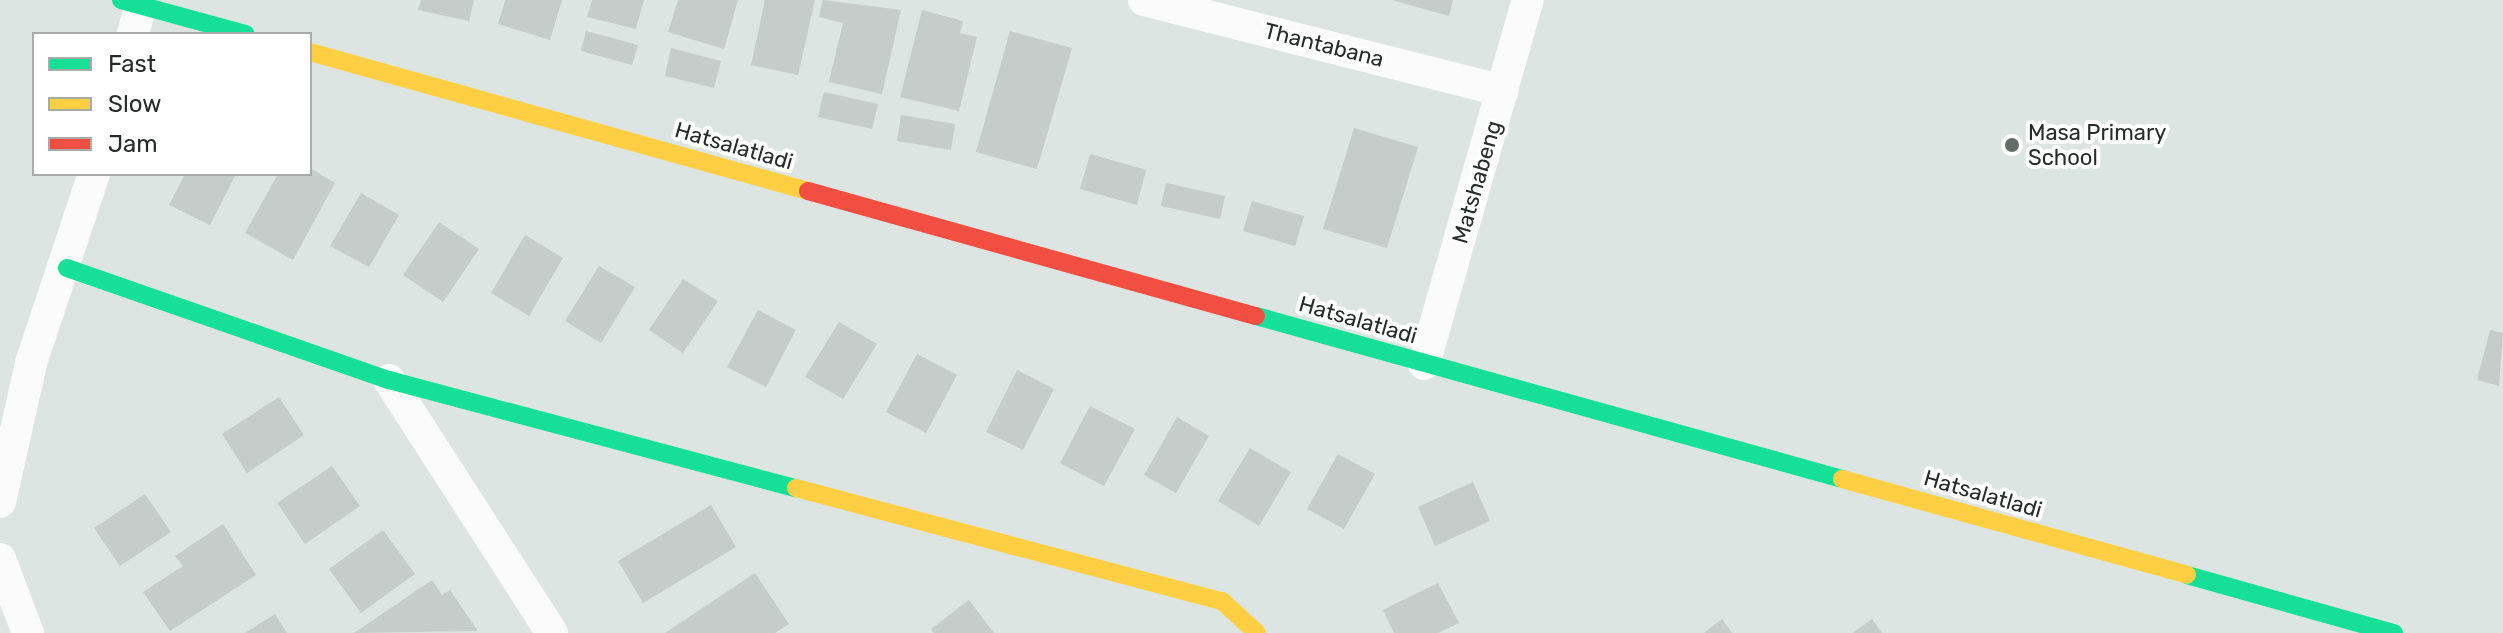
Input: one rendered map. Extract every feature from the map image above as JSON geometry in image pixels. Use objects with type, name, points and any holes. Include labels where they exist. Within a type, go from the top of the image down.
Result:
[{"type":"street","name":"Thantabana","points":[[1144,0],[1503,91]]},
{"type":"street","name":"Matshabeng","points":[[1424,364],[1528,0]]},
{"type":"street","points":[[131,13],[234,32]]},
{"type":"street","name":"Hatsalatladi","points":[[312,53],[2394,633]]},
{"type":"street","points":[[0,502],[31,363],[67,268],[93,176]]},
{"type":"street","points":[[67,268],[389,380],[1222,601],[1257,633]]},
{"type":"street","points":[[0,384],[31,363]]},
{"type":"street","points":[[389,380],[552,633]]},
{"type":"street","points":[[0,559],[28,633]]},
{"type":"building","points":[[421,0],[474,0],[469,21],[418,10]]},
{"type":"building","points":[[505,0],[562,0],[550,40],[498,24]]},
{"type":"building","points":[[592,0],[644,0],[636,29],[587,17]]},
{"type":"building","points":[[678,0],[738,0],[724,49],[668,32]]},
{"type":"building","points":[[765,0],[815,0],[798,75],[751,65]]},
{"type":"building","points":[[823,0],[901,10],[882,94],[829,82],[843,23],[819,17]]},
{"type":"building","points":[[1392,0],[1453,0],[1449,16]]},
{"type":"building","points":[[922,10],[963,21],[960,33],[977,37],[959,111],[900,97]]},
{"type":"building","points":[[586,31],[638,45],[632,65],[581,51]]},
{"type":"building","points":[[1010,31],[1072,48],[1037,169],[976,152]]},
{"type":"building","points":[[671,48],[721,61],[714,88],[665,76]]},
{"type":"building","points":[[824,92],[878,104],[872,129],[818,117]]},
{"type":"building","points":[[901,115],[955,124],[951,150],[897,141]]},
{"type":"building","points":[[1354,128],[1418,147],[1387,248],[1323,229]]},
{"type":"building","points":[[1090,154],[1146,170],[1137,205],[1080,189]]},
{"type":"building","points":[[312,169],[335,183],[293,260],[245,233],[277,176],[312,176]]},
{"type":"building","points":[[184,176],[235,176],[210,225],[169,205]]},
{"type":"building","points":[[1166,183],[1225,196],[1220,219],[1161,206]]},
{"type":"building","points":[[361,193],[399,215],[369,267],[330,246]]},
{"type":"building","points":[[1252,201],[1304,216],[1295,246],[1243,231]]},
{"type":"building","points":[[439,222],[479,249],[443,302],[403,275]]},
{"type":"building","points":[[525,235],[563,258],[529,316],[491,293]]},
{"type":"building","points":[[599,266],[635,287],[601,343],[565,321]]},
{"type":"building","points":[[683,279],[718,301],[683,353],[649,330]]},
{"type":"building","points":[[758,310],[796,330],[766,387],[727,367]]},
{"type":"building","points":[[839,322],[877,344],[843,399],[805,377]]},
{"type":"building","points":[[2490,330],[2503,333],[2499,386],[2477,380]]},
{"type":"building","points":[[917,354],[957,375],[926,433],[886,412]]},
{"type":"building","points":[[1017,370],[1054,389],[1023,450],[986,432]]},
{"type":"building","points":[[279,397],[304,435],[247,473],[222,434]]},
{"type":"building","points":[[1090,406],[1135,429],[1104,486],[1060,463]]},
{"type":"building","points":[[1177,417],[1209,436],[1176,493],[1144,475]]},
{"type":"building","points":[[1250,448],[1291,472],[1259,526],[1218,501]]},
{"type":"building","points":[[1338,454],[1375,474],[1344,529],[1307,509]]},
{"type":"building","points":[[332,466],[360,506],[305,544],[277,503]]},
{"type":"building","points":[[1473,482],[1490,521],[1435,546],[1418,507]]},
{"type":"building","points":[[145,494],[171,532],[120,566],[94,528]]},
{"type":"building","points":[[711,505],[736,547],[643,603],[618,561]]},
{"type":"building","points":[[223,524],[256,575],[170,631],[143,592],[183,566],[175,556]]},
{"type":"building","points":[[383,530],[415,574],[361,613],[329,569]]},
{"type":"building","points":[[755,573],[789,624],[775,633],[665,633]]},
{"type":"building","points":[[432,580],[442,595],[450,590],[478,631],[354,633]]},
{"type":"building","points":[[1438,583],[1459,623],[1438,633],[1394,633],[1383,610]]},
{"type":"building","points":[[969,600],[994,633],[934,633],[931,629]]},
{"type":"building","points":[[275,614],[287,633],[245,633]]},
{"type":"building","points":[[1722,619],[1732,633],[1704,633]]},
{"type":"building","points":[[1872,619],[1882,633],[1853,633]]},
{"type":"traffic: fast","points":[[121,0],[238,32]]},
{"type":"traffic: fast","points":[[67,268],[389,380],[796,488]]},
{"type":"traffic: fast","points":[[1256,316],[1842,479]]},
{"type":"traffic: fast","points":[[2187,575],[2394,633]]},
{"type":"traffic: slow","points":[[312,53],[808,191]]},
{"type":"traffic: slow","points":[[1842,479],[2187,575]]},
{"type":"traffic: slow","points":[[796,488],[1222,601],[1257,633]]},
{"type":"traffic: jam","points":[[808,191],[1256,316]]},
{"type":"place","name":"Masa Primary School","points":[[2012,145]]}]
